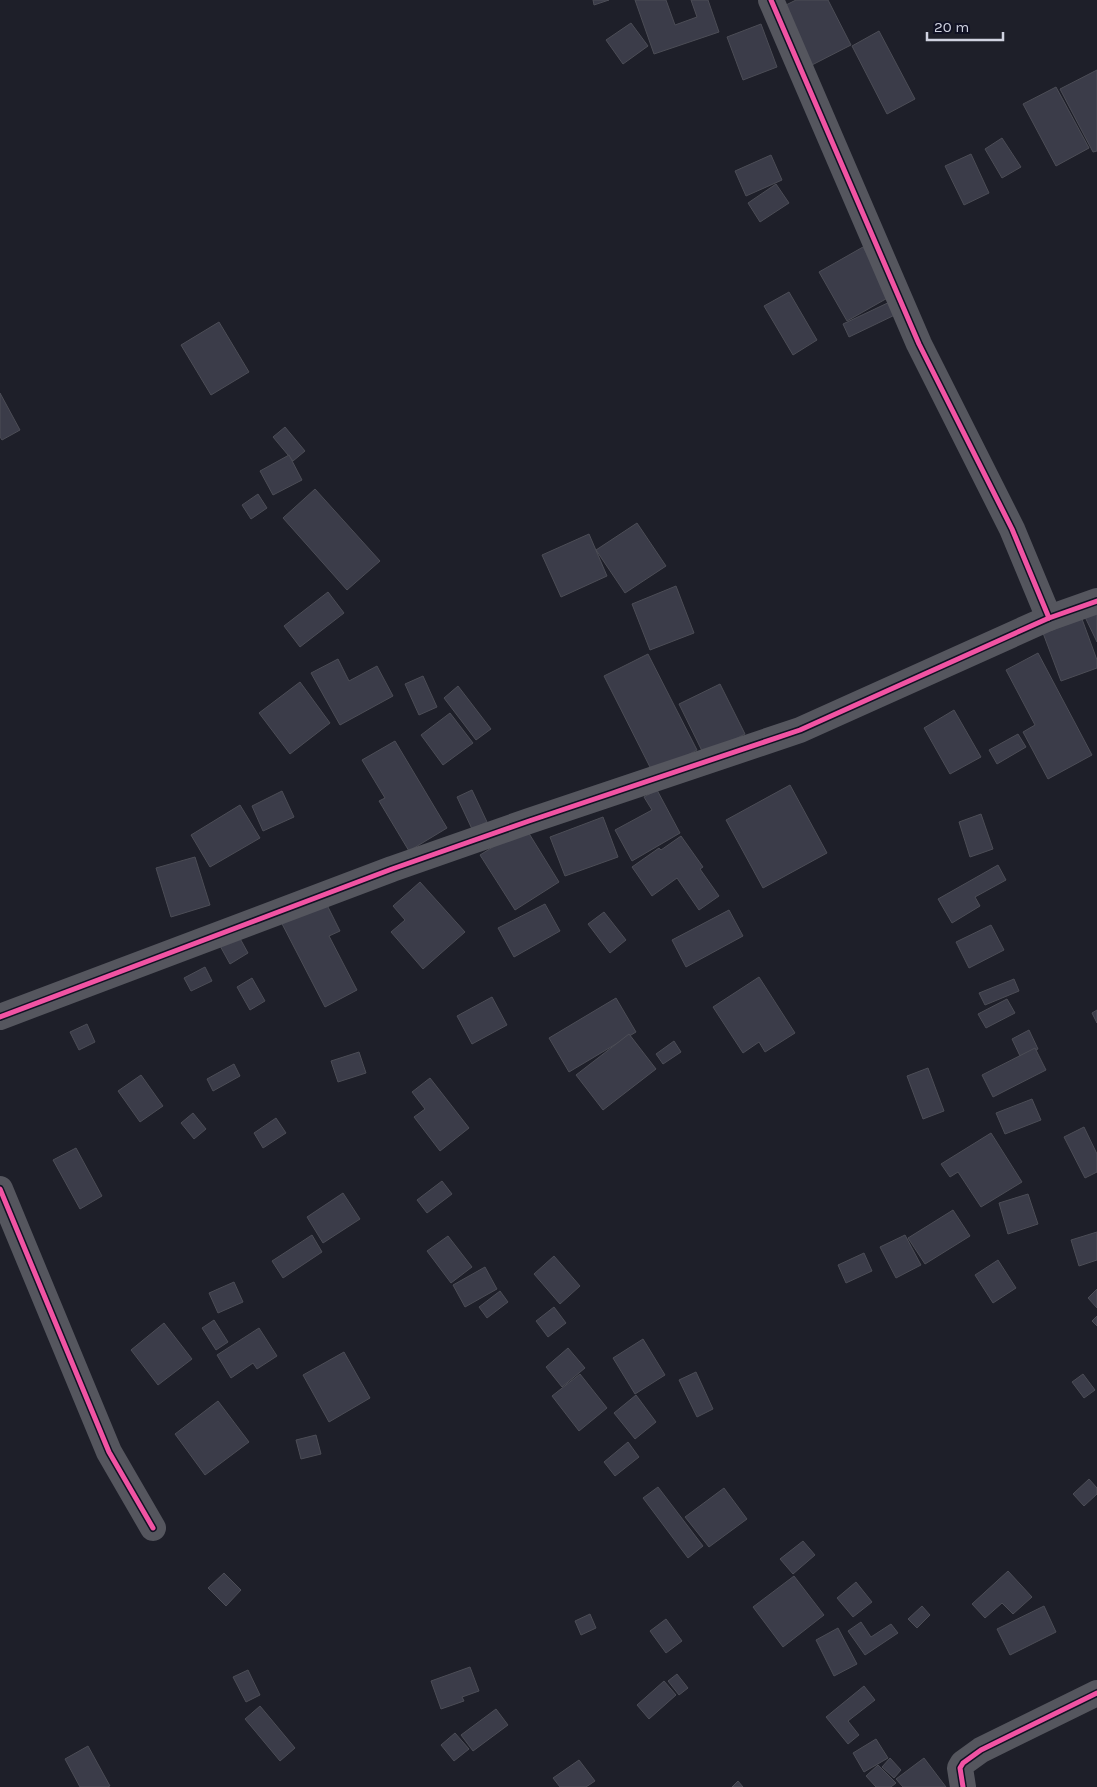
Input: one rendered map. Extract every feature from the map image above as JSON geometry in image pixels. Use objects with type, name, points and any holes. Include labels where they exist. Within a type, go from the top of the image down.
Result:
[{"type":"street","points":[[771,0],[919,344],[1012,529],[1049,618]]},
{"type":"street","points":[[0,1016],[392,869],[528,821],[800,730],[1049,618],[1097,601]]},
{"type":"street","points":[[0,1189],[109,1452],[153,1528]]},
{"type":"street","points":[[962,1787],[960,1768],[981,1750],[1097,1693]]},
{"type":"building","points":[[593,0],[609,0],[594,5]]},
{"type":"building","points":[[635,0],[666,0],[675,25],[697,17],[691,0],[708,0],[719,32],[654,54]]},
{"type":"building","points":[[796,0],[828,0],[851,45],[810,66],[780,8]]},
{"type":"building","points":[[631,23],[648,46],[623,64],[606,40]]},
{"type":"building","points":[[761,24],[777,67],[743,80],[727,37]]},
{"type":"building","points":[[879,31],[915,99],[887,114],[852,46]]},
{"type":"building","points":[[1097,70],[1097,151],[1093,152],[1060,89]]},
{"type":"building","points":[[1056,87],[1089,148],[1056,166],[1023,104]]},
{"type":"building","points":[[1002,138],[1021,167],[1002,178],[985,149]]},
{"type":"building","points":[[971,154],[989,193],[964,205],[945,166]]},
{"type":"building","points":[[771,155],[782,180],[746,196],[735,171]]},
{"type":"building","points":[[776,184],[789,203],[760,222],[748,203]]},
{"type":"building","points":[[863,247],[891,296],[847,321],[819,272]]},
{"type":"building","points":[[789,292],[817,340],[793,355],[764,306]]},
{"type":"building","points":[[894,300],[899,313],[849,337],[843,324]]},
{"type":"building","points":[[219,322],[249,372],[211,395],[181,345]]},
{"type":"building","points":[[0,393],[20,430],[2,440],[0,437]]},
{"type":"building","points":[[285,427],[305,451],[293,461],[273,437]]},
{"type":"building","points":[[289,455],[302,480],[273,495],[260,471]]},
{"type":"building","points":[[315,489],[380,561],[347,590],[283,518]]},
{"type":"building","points":[[258,494],[267,508],[251,519],[242,505]]},
{"type":"building","points":[[637,523],[666,566],[625,593],[596,550]]},
{"type":"building","points":[[589,534],[607,576],[561,597],[542,555]]},
{"type":"building","points":[[676,586],[694,633],[650,650],[632,604]]},
{"type":"building","points":[[328,592],[344,613],[300,647],[284,626]]},
{"type":"building","points":[[1097,611],[1097,642],[1085,617]]},
{"type":"building","points":[[1082,619],[1097,660],[1097,668],[1061,681],[1043,633]]},
{"type":"building","points":[[1038,653],[1092,755],[1048,779],[1023,732],[1035,725],[1006,670]]},
{"type":"building","points":[[648,654],[697,750],[653,773],[604,676]]},
{"type":"building","points":[[338,659],[349,681],[377,666],[393,696],[340,725],[311,673]]},
{"type":"building","points":[[423,676],[437,707],[419,715],[405,684]]},
{"type":"building","points":[[300,682],[330,723],[290,754],[259,713]]},
{"type":"building","points":[[720,684],[745,734],[704,755],[679,704]]},
{"type":"building","points":[[458,686],[491,729],[476,740],[444,698]]},
{"type":"building","points":[[954,710],[981,757],[950,774],[924,728]]},
{"type":"building","points":[[450,713],[473,743],[443,765],[421,735]]},
{"type":"building","points":[[1018,734],[1026,747],[997,764],[989,750]]},
{"type":"building","points":[[395,741],[447,828],[409,851],[379,801],[385,798],[362,760]]},
{"type":"building","points":[[790,785],[827,853],[763,888],[726,820]]},
{"type":"building","points":[[472,790],[487,822],[472,829],[457,797]]},
{"type":"building","points":[[657,790],[680,833],[632,861],[615,830],[652,810],[644,797]]},
{"type":"building","points":[[282,791],[294,817],[263,831],[252,806]]},
{"type":"building","points":[[240,805],[260,838],[210,867],[191,835]]},
{"type":"building","points":[[981,814],[993,849],[970,857],[959,822]]},
{"type":"building","points":[[603,817],[618,857],[565,876],[550,837]]},
{"type":"building","points":[[525,827],[559,882],[515,910],[480,855]]},
{"type":"building","points":[[681,836],[703,867],[700,869],[719,896],[699,910],[677,878],[652,896],[632,867],[659,848],[661,850]]},
{"type":"building","points":[[195,857],[210,905],[171,917],[156,868]]},
{"type":"building","points":[[998,865],[1006,880],[975,897],[980,906],[952,923],[938,899]]},
{"type":"building","points":[[420,882],[465,932],[423,969],[391,932],[405,920],[393,906]]},
{"type":"building","points":[[322,895],[340,931],[329,936],[357,990],[325,1007],[279,918]]},
{"type":"building","points":[[545,904],[560,931],[514,957],[498,928]]},
{"type":"building","points":[[729,910],[743,936],[686,967],[672,940]]},
{"type":"building","points":[[604,912],[626,940],[610,953],[588,924]]},
{"type":"building","points":[[991,925],[1004,950],[969,968],[956,942]]},
{"type":"building","points":[[237,933],[248,953],[230,964],[219,944]]},
{"type":"building","points":[[205,967],[212,981],[191,991],[184,978]]},
{"type":"building","points":[[759,977],[795,1033],[765,1052],[759,1042],[743,1053],[713,1007]]},
{"type":"building","points":[[252,978],[265,1001],[250,1010],[237,987]]},
{"type":"building","points":[[1014,979],[1019,991],[985,1005],[979,993]]},
{"type":"building","points":[[492,997],[507,1025],[472,1044],[457,1016]]},
{"type":"building","points":[[616,998],[636,1032],[569,1072],[549,1038]]},
{"type":"building","points":[[1007,999],[1015,1013],[986,1028],[978,1014]]},
{"type":"building","points":[[1097,1010],[1097,1023],[1092,1013]]},
{"type":"building","points":[[87,1024],[95,1042],[79,1050],[70,1032]]},
{"type":"building","points":[[1029,1030],[1038,1049],[1021,1058],[1012,1039]]},
{"type":"building","points":[[629,1034],[656,1069],[603,1110],[576,1075]]},
{"type":"building","points":[[674,1041],[681,1052],[663,1064],[656,1054]]},
{"type":"building","points":[[1035,1048],[1046,1070],[993,1097],[982,1075]]},
{"type":"building","points":[[359,1052],[366,1073],[338,1082],[331,1061]]},
{"type":"building","points":[[234,1064],[240,1076],[213,1091],[207,1079]]},
{"type":"building","points":[[928,1068],[944,1111],[923,1119],[907,1076]]},
{"type":"building","points":[[141,1075],[163,1106],[140,1122],[118,1091]]},
{"type":"building","points":[[430,1078],[469,1128],[440,1151],[414,1117],[425,1109],[412,1092]]},
{"type":"building","points":[[1032,1099],[1041,1120],[1005,1134],[996,1113]]},
{"type":"building","points":[[193,1113],[206,1129],[194,1139],[181,1123]]},
{"type":"building","points":[[276,1118],[286,1133],[263,1148],[254,1133]]},
{"type":"building","points":[[1084,1127],[1097,1154],[1097,1172],[1085,1178],[1064,1137]]},
{"type":"building","points":[[991,1133],[1022,1182],[981,1207],[958,1172],[950,1177],[941,1164]]},
{"type":"building","points":[[76,1148],[102,1196],[80,1209],[53,1160]]},
{"type":"building","points":[[442,1181],[452,1194],[427,1213],[417,1200]]},
{"type":"building","points":[[343,1193],[360,1219],[323,1243],[307,1217]]},
{"type":"building","points":[[1028,1194],[1038,1224],[1008,1234],[999,1203]]},
{"type":"building","points":[[953,1210],[970,1236],[925,1264],[908,1238]]},
{"type":"building","points":[[1097,1232],[1097,1260],[1079,1266],[1071,1240]]},
{"type":"building","points":[[312,1235],[322,1252],[283,1278],[272,1261]]},
{"type":"building","points":[[905,1235],[921,1265],[896,1278],[880,1247]]},
{"type":"building","points":[[448,1236],[472,1267],[451,1283],[427,1251]]},
{"type":"building","points":[[864,1253],[872,1271],[846,1283],[838,1265]]},
{"type":"building","points":[[554,1256],[580,1286],[560,1304],[534,1274]]},
{"type":"building","points":[[998,1260],[1016,1288],[993,1303],[975,1275]]},
{"type":"building","points":[[485,1267],[497,1289],[465,1307],[453,1285]]},
{"type":"building","points":[[234,1282],[243,1302],[218,1313],[209,1293]]},
{"type":"building","points":[[1097,1289],[1097,1308],[1088,1298]]},
{"type":"building","points":[[500,1291],[508,1302],[487,1318],[479,1307]]},
{"type":"building","points":[[554,1307],[566,1323],[548,1337],[536,1321]]},
{"type":"building","points":[[1097,1316],[1097,1326],[1092,1321]]},
{"type":"building","points":[[214,1320],[228,1342],[216,1350],[202,1328]]},
{"type":"building","points":[[164,1323],[192,1359],[158,1385],[131,1350]]},
{"type":"building","points":[[259,1328],[277,1356],[257,1369],[253,1363],[231,1378],[217,1355]]},
{"type":"building","points":[[643,1339],[665,1375],[635,1394],[613,1358]]},
{"type":"building","points":[[568,1348],[585,1368],[562,1387],[546,1367]]},
{"type":"building","points":[[344,1352],[370,1398],[329,1422],[303,1375]]},
{"type":"building","points":[[696,1372],[713,1409],[697,1417],[679,1380]]},
{"type":"building","points":[[580,1374],[607,1408],[579,1431],[552,1396]]},
{"type":"building","points":[[1083,1374],[1095,1390],[1084,1398],[1072,1382]]},
{"type":"building","points":[[636,1395],[656,1422],[635,1439],[614,1413]]},
{"type":"building","points":[[218,1401],[249,1442],[205,1475],[175,1434]]},
{"type":"building","points":[[316,1435],[321,1454],[301,1459],[296,1440]]},
{"type":"building","points":[[628,1442],[639,1457],[615,1476],[604,1462]]},
{"type":"building","points":[[1089,1479],[1097,1488],[1097,1494],[1084,1506],[1073,1494]]},
{"type":"building","points":[[658,1487],[703,1546],[688,1558],[643,1498]]},
{"type":"building","points":[[724,1488],[747,1519],[709,1547],[685,1517]]},
{"type":"building","points":[[803,1541],[815,1555],[793,1574],[780,1559]]},
{"type":"building","points":[[1008,1571],[1032,1597],[1013,1614],[1002,1603],[985,1618],[972,1604]]},
{"type":"building","points":[[224,1573],[241,1590],[226,1606],[208,1588]]},
{"type":"building","points":[[794,1576],[824,1615],[783,1647],[753,1607]]},
{"type":"building","points":[[856,1582],[872,1602],[853,1617],[837,1598]]},
{"type":"building","points":[[922,1606],[930,1615],[917,1628],[908,1619]]},
{"type":"building","points":[[1044,1606],[1056,1632],[1010,1655],[997,1629]]},
{"type":"building","points":[[590,1614],[596,1628],[581,1635],[575,1621]]},
{"type":"building","points":[[666,1619],[682,1641],[666,1653],[650,1631]]},
{"type":"building","points":[[861,1622],[871,1637],[891,1624],[898,1633],[865,1655],[848,1631]]},
{"type":"building","points":[[838,1628],[857,1664],[834,1676],[816,1640]]},
{"type":"building","points":[[470,1667],[479,1691],[462,1697],[464,1701],[441,1709],[431,1681]]},
{"type":"building","points":[[248,1670],[260,1695],[246,1702],[233,1677]]},
{"type":"building","points":[[677,1674],[688,1688],[679,1695],[668,1681]]},
{"type":"building","points":[[664,1681],[676,1695],[649,1719],[637,1705]]},
{"type":"building","points":[[864,1686],[875,1700],[848,1721],[859,1735],[848,1744],[826,1717]]},
{"type":"building","points":[[260,1706],[295,1748],[280,1761],[245,1719]]},
{"type":"building","points":[[496,1709],[508,1725],[473,1751],[461,1735]]},
{"type":"building","points":[[455,1733],[469,1749],[454,1761],[441,1745]]},
{"type":"building","points":[[876,1739],[888,1758],[864,1772],[853,1753]]},
{"type":"building","points":[[88,1746],[110,1786],[80,1787],[65,1759]]},
{"type":"building","points":[[890,1758],[901,1770],[894,1778],[882,1767]]},
{"type":"building","points":[[924,1758],[946,1787],[903,1787],[896,1779]]},
{"type":"building","points":[[579,1760],[595,1781],[586,1787],[560,1787],[553,1778]]},
{"type":"building","points":[[878,1765],[896,1783],[891,1787],[876,1787],[866,1776]]},
{"type":"building","points":[[738,1781],[743,1787],[732,1787]]},
{"type":"cycle path","points":[[771,0],[919,344],[1012,529],[1049,618]]},
{"type":"cycle path","points":[[0,1017],[392,869],[800,730],[1049,618],[1097,601]]},
{"type":"cycle path","points":[[0,1189],[109,1452],[153,1528]]},
{"type":"cycle path","points":[[963,1787],[960,1768],[963,1763],[981,1750],[1097,1693]]}]
